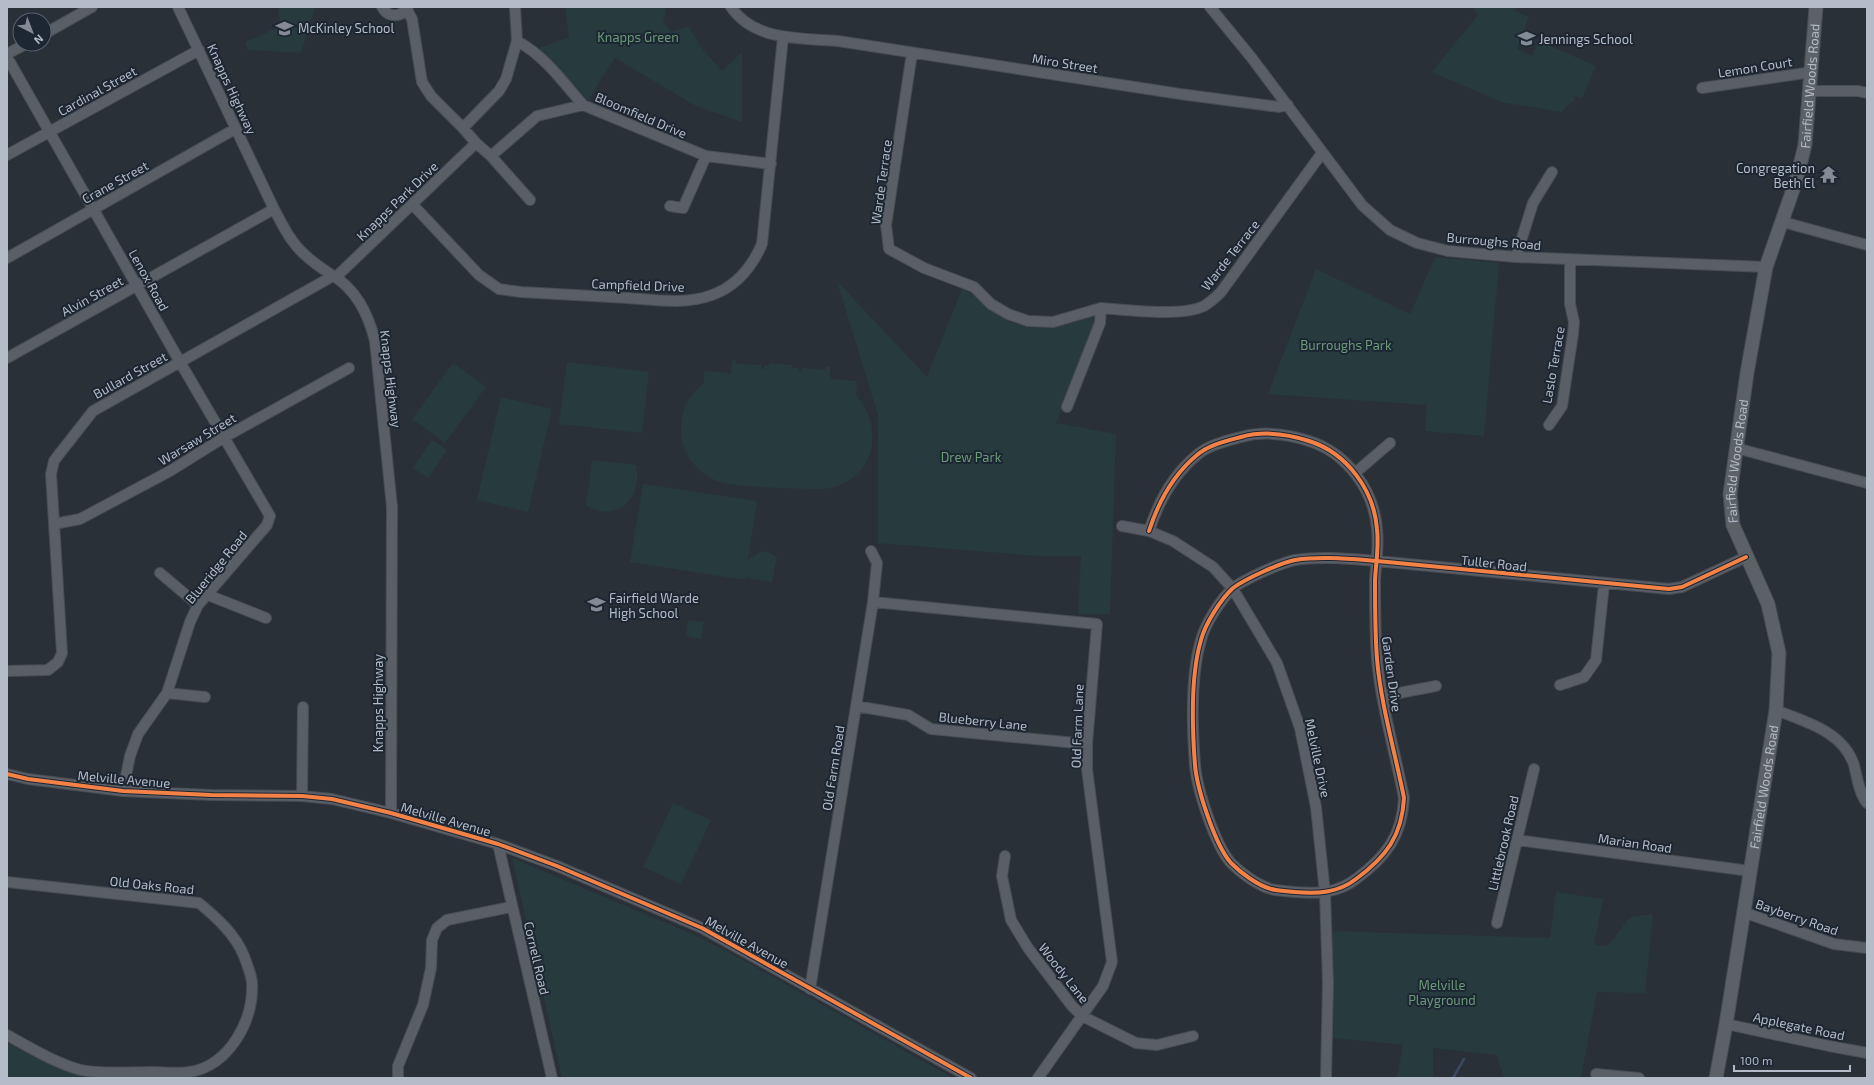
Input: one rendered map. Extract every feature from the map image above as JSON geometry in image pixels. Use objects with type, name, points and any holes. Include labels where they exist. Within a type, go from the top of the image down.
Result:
[{"type":"main road","name":"Fairfield Woods Road","points":[[1716,1078],[1776,710],[1779,653],[1768,604],[1746,557],[1733,524],[1730,494],[1736,448],[1766,267],[1782,222],[1805,145],[1811,91],[1816,7]]},
{"type":"street","points":[[52,30],[92,7]]},
{"type":"street","name":"Knapps Highway","points":[[178,7],[200,50],[235,129],[274,209],[290,238],[303,253],[334,276],[351,291],[370,322],[375,341],[392,504],[391,813]]},
{"type":"street","points":[[382,7],[385,12],[394,16],[399,15],[408,8],[412,19],[422,82],[431,96],[476,143],[491,156],[530,200]]},
{"type":"street","points":[[463,128],[499,91],[506,79],[517,41],[514,7]]},
{"type":"street","name":"Miro Street","points":[[730,7],[745,23],[783,37],[838,41],[912,54],[1180,94],[1279,107],[1288,105]]},
{"type":"street","name":"Burroughs Road","points":[[1210,7],[1288,105],[1362,205],[1390,230],[1417,243],[1448,251],[1516,257],[1766,267]]},
{"type":"street","name":"Campfield Drive","points":[[413,205],[479,275],[499,289],[521,292],[685,301],[712,295],[728,287],[744,274],[755,260],[762,244],[783,37]]},
{"type":"street","points":[[517,41],[532,49],[549,65],[583,105]]},
{"type":"street","name":"Cardinal Street","points":[[7,155],[200,50]]},
{"type":"street","name":"Warde Terrace","points":[[912,54],[886,225],[889,249],[924,268],[974,287],[991,304],[1008,314],[1028,321],[1053,322],[1101,308],[1136,311],[1186,311],[1203,306],[1213,300],[1221,292],[1322,152]]},
{"type":"street","name":"Lenox Road","points":[[7,55],[223,438],[270,516]]},
{"type":"street","name":"Lemon Court","points":[[1702,88],[1812,72]]},
{"type":"street","points":[[1811,91],[1858,91],[1867,93]]},
{"type":"street","name":"Bloomfield Drive","points":[[491,156],[537,116],[583,105],[706,156],[771,164]]},
{"type":"street","name":"Crane Street","points":[[7,258],[235,129]]},
{"type":"street","name":"Knapps Park Drive","points":[[334,276],[413,205],[476,143]]},
{"type":"street","points":[[670,206],[683,208],[706,156]]},
{"type":"street","points":[[1516,257],[1534,203],[1552,172]]},
{"type":"street","name":"Alvin Street","points":[[7,358],[274,209]]},
{"type":"street","points":[[1782,222],[1867,245]]},
{"type":"street","name":"Laslo Terrace","points":[[1549,425],[1562,406],[1573,334],[1574,322],[1570,304],[1570,260]]},
{"type":"street","name":"Bullard Street","points":[[7,671],[48,670],[58,662],[62,653],[51,474],[54,461],[60,452],[93,411],[334,276]]},
{"type":"street","points":[[1067,407],[1100,323],[1101,308]]},
{"type":"street","name":"Warsaw Street","points":[[54,524],[80,519],[170,471],[223,438],[349,368]]},
{"type":"street","name":"Garden Drive","points":[[1148,531],[1154,515],[1171,483],[1197,454],[1220,442],[1251,435],[1269,434],[1293,436],[1319,444],[1341,458],[1355,473],[1372,501],[1377,528],[1376,632],[1383,696],[1404,798],[1401,824],[1392,843],[1376,864],[1351,882],[1325,893]]},
{"type":"street","points":[[1355,473],[1390,443]]},
{"type":"street","points":[[1736,448],[1867,483]]},
{"type":"street","name":"Blueridge Road","points":[[123,791],[130,756],[138,734],[167,693],[190,622],[198,605],[267,525],[270,516]]},
{"type":"street","name":"Melville Drive","points":[[1122,526],[1148,531],[1173,541],[1213,567],[1233,589],[1277,663],[1300,728],[1316,807],[1325,893],[1328,983],[1326,1078]]},
{"type":"street","name":"Old Farm Road","points":[[810,989],[873,602],[877,563],[872,552]]},
{"type":"street","name":"Tuller Road","points":[[1325,893],[1312,894],[1270,889],[1244,874],[1222,851],[1215,837],[1204,802],[1195,767],[1193,698],[1196,660],[1201,638],[1212,615],[1233,589],[1256,575],[1294,560],[1335,559],[1377,561],[1654,589],[1682,587],[1746,557]]},
{"type":"street","points":[[160,573],[198,605]]},
{"type":"street","points":[[1560,685],[1584,677],[1596,660],[1604,584]]},
{"type":"street","points":[[208,595],[266,618]]},
{"type":"street","name":"Old Farm Lane","points":[[873,602],[1096,624],[1087,744],[1088,769],[1112,962],[1103,986],[1038,1078]]},
{"type":"street","points":[[1383,696],[1436,686]]},
{"type":"street","points":[[167,693],[205,697]]},
{"type":"street","name":"Blueberry Lane","points":[[856,706],[908,715],[931,729],[1087,744]]},
{"type":"street","points":[[302,796],[303,707]]},
{"type":"street","points":[[1776,710],[1816,726],[1835,736],[1851,758],[1867,802]]},
{"type":"street","name":"Littlebrook Road","points":[[1497,923],[1534,769]]},
{"type":"street","name":"Melville Avenue","points":[[7,774],[28,779],[123,791],[211,795],[302,796],[332,799],[391,813],[498,844],[557,866],[702,928],[971,1078]]},
{"type":"street","name":"Marian Road","points":[[1517,840],[1750,871]]},
{"type":"street","name":"Cornell Road","points":[[498,844],[511,907],[552,1078]]},
{"type":"street","name":"Woody Lane","points":[[1004,856],[1002,876],[1011,920],[1028,948],[1072,1006],[1082,1016],[1136,1043],[1157,1045],[1193,1036]]},
{"type":"street","name":"Old Oaks Road","points":[[7,882],[199,903],[217,917],[230,932],[244,955],[252,982],[250,1008],[237,1041],[217,1061],[191,1072],[123,1072],[82,1070],[43,1054],[7,1035]]},
{"type":"street","points":[[398,1078],[398,1066],[423,1005],[431,968],[432,940],[437,928],[446,920],[511,907]]},
{"type":"street","name":"Bayberry Road","points":[[1743,912],[1834,944],[1867,948]]},
{"type":"street","name":"Applegate Road","points":[[1726,1024],[1867,1053]]},
{"type":"street","points":[[1596,1074],[1639,1078]]},
{"type":"green space","name":"McKinley School","points":[[278,7],[315,7],[301,53],[248,50],[245,42],[281,26]]},
{"type":"green space","name":"Knapps Green","points":[[565,7],[664,7],[666,10],[663,22],[672,32],[688,26],[704,51],[722,71],[742,52],[742,122],[696,106],[615,58],[588,100],[539,48],[569,37]]},
{"type":"green space","points":[[1472,7],[1516,7],[1515,11],[1529,17],[1517,49],[1532,56],[1539,41],[1596,66],[1582,98],[1573,96],[1575,99],[1561,112],[1501,102],[1432,72],[1478,15]]},
{"type":"green space","name":"Burroughs Park","points":[[1435,257],[1499,263],[1484,436],[1425,431],[1427,405],[1268,394],[1316,269],[1410,314]]},
{"type":"green space","name":"Drew Park","points":[[837,281],[927,377],[962,289],[1002,317],[1025,327],[1037,328],[1061,325],[1087,316],[1093,319],[1096,326],[1095,331],[1056,423],[1116,434],[1110,614],[1078,614],[1081,556],[1039,556],[878,543],[878,415]]},
{"type":"green space","points":[[732,360],[736,361],[736,364],[761,365],[761,369],[764,369],[764,366],[769,366],[769,363],[792,365],[792,368],[798,368],[798,371],[802,372],[802,368],[825,370],[826,367],[830,367],[830,379],[857,381],[856,395],[866,409],[871,425],[872,440],[870,454],[863,467],[852,478],[838,485],[821,489],[742,486],[720,482],[705,474],[688,456],[682,441],[681,425],[683,411],[693,393],[704,383],[704,371],[731,373]]},
{"type":"green space","points":[[567,362],[649,372],[642,433],[559,424]]},
{"type":"green space","points":[[453,363],[486,387],[445,443],[412,419]]},
{"type":"green space","points":[[501,397],[552,409],[528,512],[477,500]]},
{"type":"green space","points":[[432,440],[447,450],[428,478],[413,468]]},
{"type":"green space","points":[[592,460],[636,465],[636,488],[632,497],[626,504],[618,509],[608,511],[598,510],[586,506]]},
{"type":"green space","points":[[643,484],[757,501],[748,560],[762,551],[777,557],[772,582],[747,578],[746,575],[745,580],[630,562]]},
{"type":"green space","points":[[688,620],[704,622],[701,639],[686,636]]},
{"type":"green space","points":[[673,803],[711,820],[681,884],[643,867]]},
{"type":"green space","points":[[512,858],[692,934],[723,949],[953,1078],[562,1078]]},
{"type":"green space","name":"Melville Playground","points":[[1556,892],[1603,899],[1594,945],[1608,946],[1630,917],[1653,914],[1645,993],[1597,992],[1581,1078],[1504,1078],[1497,1055],[1433,1048],[1433,1078],[1397,1078],[1403,1045],[1333,1038],[1333,931],[1550,938]]},
{"type":"green space","points":[[7,1043],[41,1059],[88,1075],[89,1078],[7,1078]]},
{"type":"waterway","points":[[1453,1078],[1464,1059]]},
{"type":"cycle path","points":[[1149,531],[1162,500],[1174,480],[1189,463],[1201,452],[1212,446],[1249,435],[1284,435],[1309,441],[1323,447],[1335,454],[1356,475],[1370,500],[1375,515],[1378,535],[1378,548],[1377,561],[1375,574],[1375,629],[1377,659],[1385,711],[1404,798],[1403,811],[1396,835],[1384,854],[1367,871],[1349,884],[1335,890],[1327,892],[1303,893],[1271,889],[1260,885],[1231,863],[1225,855],[1213,830],[1203,802],[1196,775],[1193,734],[1193,686],[1197,654],[1203,634],[1214,612],[1238,584],[1272,568],[1295,560],[1325,558],[1356,559],[1367,560],[1377,561],[1669,589],[1682,587],[1746,557]]},
{"type":"cycle path","points":[[7,774],[28,779],[123,791],[211,795],[302,796],[332,799],[391,813],[498,844],[557,866],[702,928],[971,1078]]},
{"type":"place","name":"McKinley School","points":[[285,28]]},
{"type":"place","name":"Jennings School","points":[[1526,39]]},
{"type":"place","name":"Congregation Beth El","points":[[1828,175]]},
{"type":"place","name":"Fairfield Warde High School","points":[[596,605]]}]
